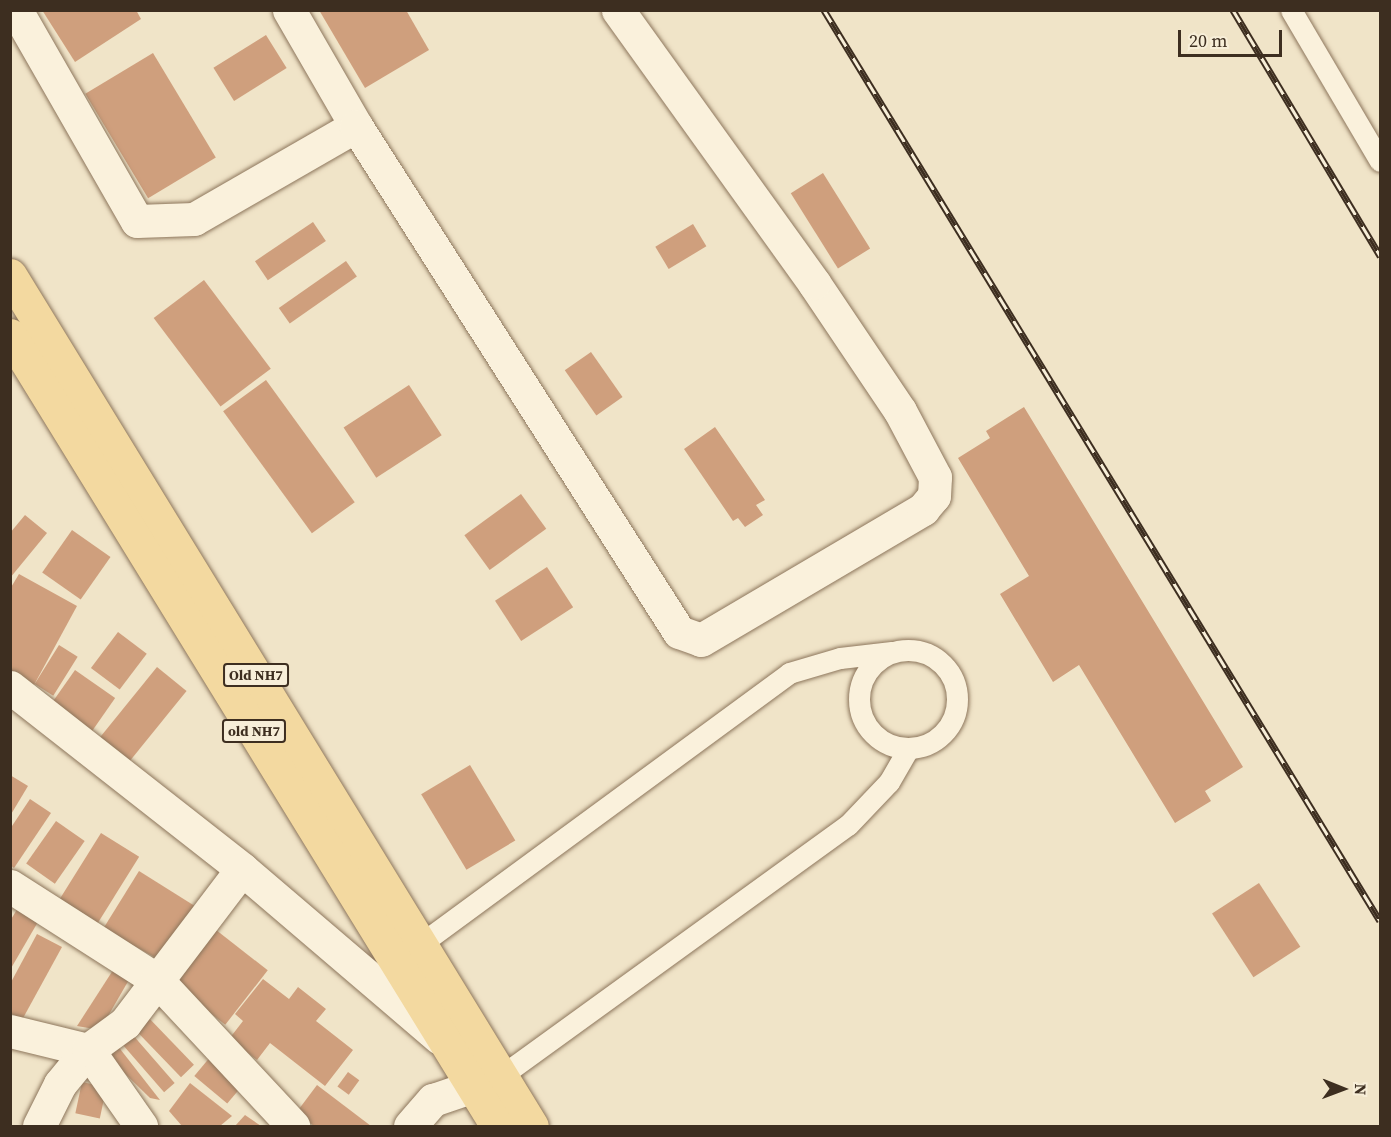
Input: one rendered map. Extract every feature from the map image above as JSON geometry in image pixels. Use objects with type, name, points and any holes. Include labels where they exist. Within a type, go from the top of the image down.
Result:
[{"type":"main road","name":"Old NH7","points":[[10,275],[408,953],[487,1081],[532,1126]]},
{"type":"main road","name":"old NH7","points":[[10,335],[408,953],[444,1041],[487,1081],[497,1126]]},
{"type":"street","points":[[16,10],[137,221],[194,219],[356,126]]},
{"type":"street","points":[[289,10],[356,126],[679,632],[695,640],[708,638],[923,509],[934,496],[935,477],[900,411],[814,283],[618,10]]},
{"type":"street","points":[[10,687],[242,869],[444,1041]]},
{"type":"street","points":[[39,1126],[60,1084],[88,1050],[125,1023],[242,869]]},
{"type":"street","points":[[10,886],[157,980],[292,1126]]},
{"type":"street","points":[[10,1031],[88,1050],[141,1126]]},
{"type":"street","points":[[410,1126],[433,1100],[487,1081]]},
{"type":"lane","points":[[1290,10],[1380,161]]},
{"type":"lane","points":[[408,953],[789,673],[840,658],[905,649],[930,655],[941,662],[955,685],[956,711],[951,723],[932,742],[909,748],[876,737],[860,708],[866,674],[892,652]]},
{"type":"lane","points":[[487,1081],[848,825],[889,782],[909,748]]},
{"type":"building","points":[[42,10],[136,10],[141,19],[75,62]]},
{"type":"building","points":[[319,10],[406,10],[429,50],[365,88]]},
{"type":"building","points":[[266,35],[287,68],[234,101],[213,68]]},
{"type":"building","points":[[153,53],[216,158],[148,198],[85,94]]},
{"type":"building","points":[[823,173],[870,248],[838,269],[791,193]]},
{"type":"building","points":[[313,222],[326,241],[268,280],[255,261]]},
{"type":"building","points":[[693,224],[706,246],[669,269],[655,247]]},
{"type":"building","points":[[346,261],[357,277],[290,324],[279,308]]},
{"type":"building","points":[[204,280],[271,369],[220,407],[154,318]]},
{"type":"building","points":[[591,352],[623,397],[596,415],[565,370]]},
{"type":"building","points":[[266,380],[355,502],[312,533],[223,411]]},
{"type":"building","points":[[409,385],[442,435],[376,478],[344,427]]},
{"type":"building","points":[[1024,407],[1243,767],[1205,791],[1211,801],[1175,823],[1079,665],[1053,682],[1000,594],[1029,576],[958,458],[990,438],[986,431]]},
{"type":"building","points":[[715,427],[765,500],[756,505],[763,515],[745,527],[738,518],[733,521],[684,449]]},
{"type":"building","points":[[521,494],[546,529],[490,570],[464,535]]},
{"type":"building","points":[[25,515],[47,533],[10,578],[10,533]]},
{"type":"building","points":[[72,530],[111,557],[81,600],[42,573]]},
{"type":"building","points":[[547,567],[573,607],[521,641],[495,601]]},
{"type":"building","points":[[19,574],[77,606],[34,685],[10,672],[10,589]]},
{"type":"building","points":[[118,632],[147,654],[120,690],[91,668]]},
{"type":"building","points":[[59,645],[78,657],[53,696],[35,684]]},
{"type":"building","points":[[157,667],[187,691],[127,764],[98,740]]},
{"type":"building","points":[[75,670],[115,698],[89,735],[49,707]]},
{"type":"building","points":[[470,765],[515,840],[466,870],[421,794]]},
{"type":"building","points":[[10,775],[28,786],[10,816]]},
{"type":"building","points":[[30,799],[51,813],[14,868],[10,865],[10,829]]},
{"type":"building","points":[[56,821],[85,841],[55,884],[26,864]]},
{"type":"building","points":[[101,833],[139,857],[96,926],[58,902]]},
{"type":"building","points":[[139,871],[198,908],[158,959],[103,929]]},
{"type":"building","points":[[1259,883],[1300,947],[1253,977],[1212,913]]},
{"type":"building","points":[[21,903],[42,915],[10,970],[10,921]]},
{"type":"building","points":[[211,926],[268,970],[225,1025],[169,980]]},
{"type":"building","points":[[37,934],[62,947],[22,1020],[10,1013],[10,984]]},
{"type":"building","points":[[117,964],[130,978],[100,1030],[77,1026]]},
{"type":"building","points":[[263,979],[289,999],[298,987],[326,1009],[316,1021],[353,1050],[325,1086],[270,1043],[257,1060],[229,1039],[243,1021],[235,1014]]},
{"type":"building","points":[[146,1015],[194,1065],[181,1077],[133,1028]]},
{"type":"building","points":[[132,1034],[175,1083],[164,1092],[121,1043]]},
{"type":"building","points":[[117,1045],[160,1100],[150,1098],[109,1058]]},
{"type":"building","points":[[211,1056],[244,1084],[227,1104],[194,1076]]},
{"type":"building","points":[[348,1072],[359,1080],[349,1095],[337,1087]]},
{"type":"building","points":[[82,1082],[106,1087],[100,1118],[75,1113]]},
{"type":"building","points":[[190,1083],[232,1116],[220,1126],[182,1126],[169,1111]]},
{"type":"building","points":[[317,1085],[371,1126],[314,1126],[296,1113]]},
{"type":"building","points":[[245,1115],[261,1126],[235,1126]]},
{"type":"railway","points":[[824,10],[1380,921]]},
{"type":"railway","points":[[1233,10],[1380,256]]}]
